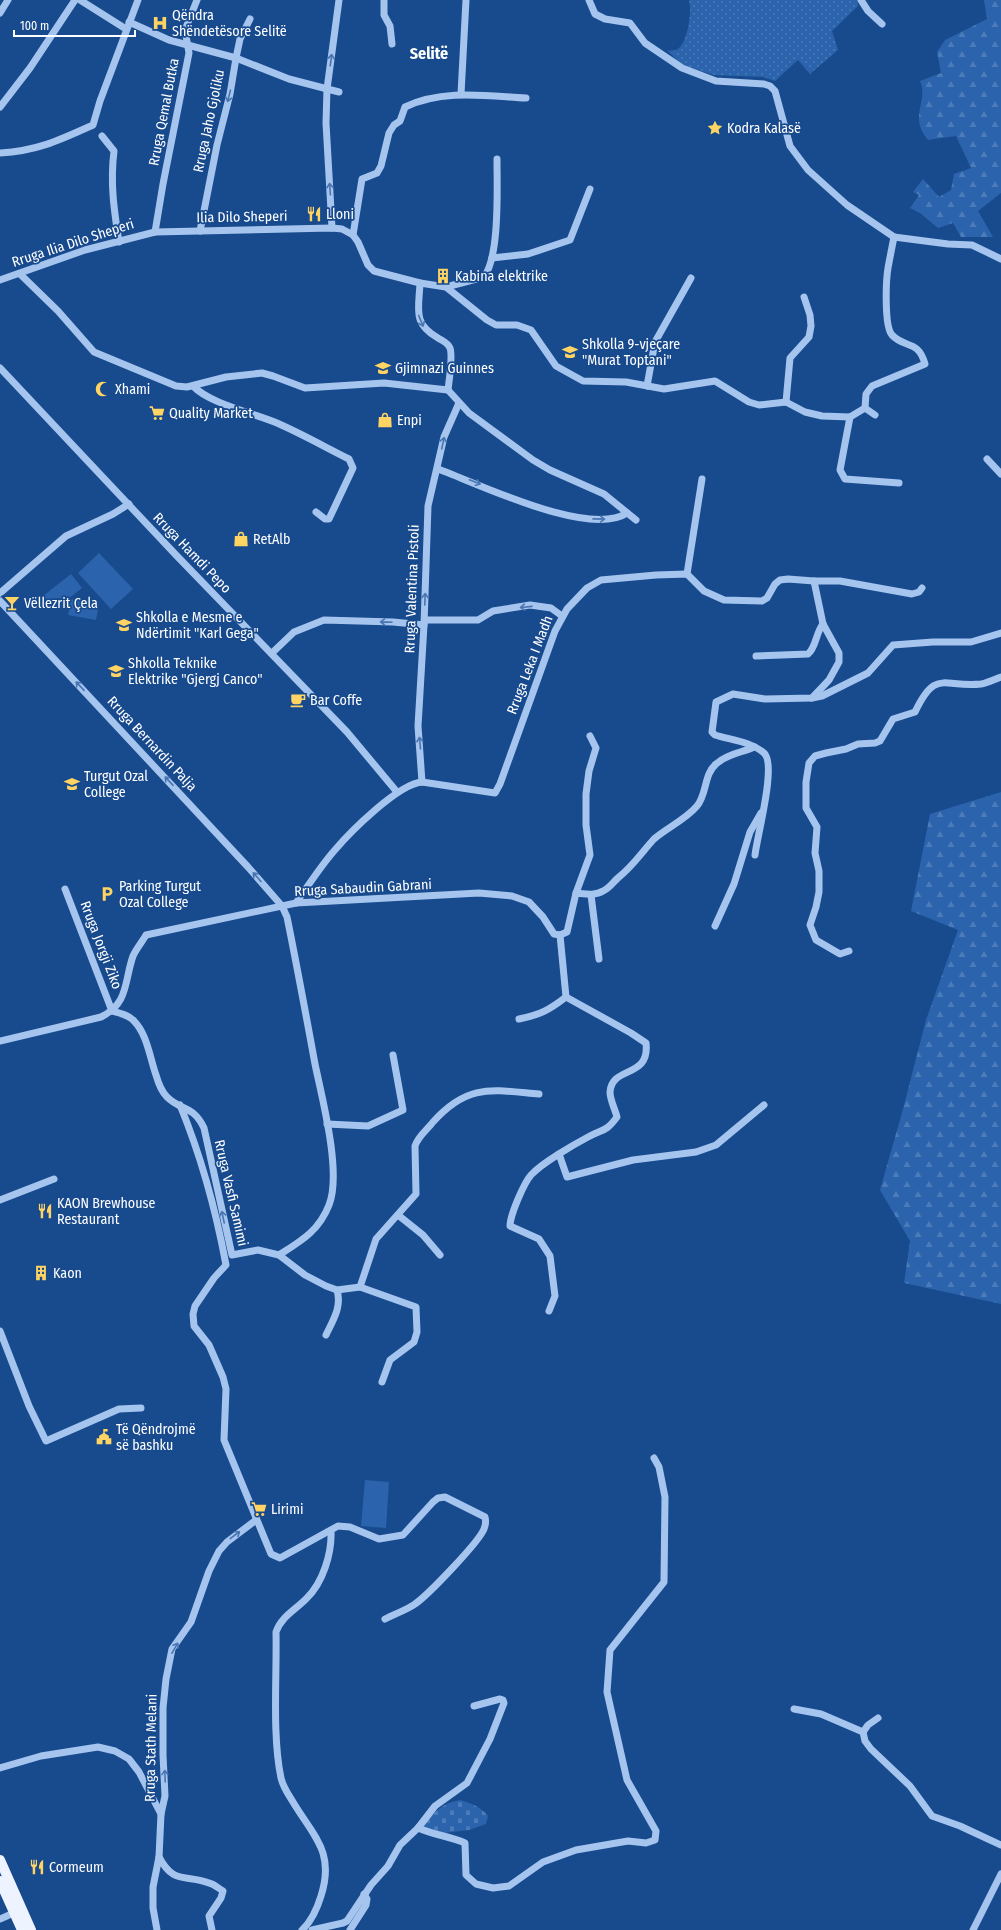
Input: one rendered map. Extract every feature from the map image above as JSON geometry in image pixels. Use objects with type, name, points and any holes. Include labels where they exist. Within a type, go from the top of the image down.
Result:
[{"type":"main road","points":[[0,1860],[18,1911],[22,1930]]},
{"type":"main road","points":[[0,1880],[31,1930]]},
{"type":"street","points":[[0,13],[8,0]]},
{"type":"street","points":[[0,107],[30,68],[75,0]]},
{"type":"street","points":[[80,0],[128,25],[169,40],[236,58],[289,79],[339,92]]},
{"type":"street","points":[[0,153],[19,152],[39,148],[93,125],[138,0]]},
{"type":"street","name":"Rruga Qemal Butka","points":[[155,232],[188,60],[189,46],[186,40],[185,30],[197,0]]},
{"type":"street","points":[[332,228],[326,123],[327,89],[339,0]]},
{"type":"street","points":[[384,0],[384,15],[390,26],[392,44]]},
{"type":"street","points":[[461,94],[466,0]]},
{"type":"street","points":[[589,0],[595,14],[605,18],[630,23],[645,43],[682,68],[716,81],[764,84],[770,86],[775,91],[790,146],[808,170],[847,205],[894,237],[948,244],[972,245],[1001,259]]},
{"type":"street","points":[[861,0],[868,11],[882,24]]},
{"type":"street","name":"Rruga Jaho Gjoliku","points":[[200,231],[217,145],[230,94],[240,40],[250,19]]},
{"type":"street","points":[[497,159],[492,258],[488,272],[484,276],[446,287],[420,283],[371,269],[353,235],[362,179],[377,173],[381,166],[389,133],[394,125],[400,121],[405,107],[418,101],[461,94],[526,98]]},
{"type":"street","points":[[102,136],[114,151],[111,172],[111,190],[119,242]]},
{"type":"street","points":[[492,258],[528,254],[570,240],[590,188]]},
{"type":"street","name":"Ilia Dilo Sheperi","points":[[155,232],[332,228],[342,229],[353,235]]},
{"type":"street","name":"Rruga Ilia Dilo Sheperi","points":[[0,280],[85,250],[155,232]]},
{"type":"street","points":[[865,408],[866,394],[872,386],[925,364],[922,354],[916,347],[900,340],[892,334],[888,325],[888,269],[894,237]]},
{"type":"street","points":[[20,274],[58,311],[94,352],[176,386],[193,386],[226,377],[262,373],[305,388],[384,382],[448,390],[469,413],[533,460],[550,470],[604,494],[636,520]]},
{"type":"street","points":[[647,386],[655,342],[691,278]]},
{"type":"street","points":[[420,283],[418,315],[420,322],[428,332],[447,343],[451,350],[448,390]]},
{"type":"street","points":[[446,287],[487,320],[496,325],[517,325],[531,330],[556,366],[583,381],[626,382],[664,389],[715,381],[749,402],[759,405],[786,402],[805,412],[822,416],[850,417],[865,408]]},
{"type":"street","points":[[786,402],[790,358],[809,337],[812,326],[804,297]]},
{"type":"street","name":"Rruga Hamdi Pepo","points":[[0,368],[176,555],[347,732],[397,792]]},
{"type":"street","points":[[193,386],[198,392],[209,398],[277,423],[349,459],[353,468],[329,519],[325,519],[316,512]]},
{"type":"street","name":"Rruga Valentina Pistoli","points":[[422,782],[418,726],[424,623],[428,506],[438,469],[444,437],[459,403]]},
{"type":"street","points":[[865,408],[875,415]]},
{"type":"street","points":[[850,417],[840,470],[842,475],[846,479],[899,483]]},
{"type":"street","points":[[986,459],[1001,474]]},
{"type":"street","points":[[438,469],[533,506],[564,515],[604,519],[622,517],[627,513]]},
{"type":"street","points":[[702,479],[687,574],[704,591],[724,600],[762,601],[767,598],[775,584],[780,580],[788,579],[814,581],[840,580],[912,594],[919,592],[922,588]]},
{"type":"street","points":[[0,593],[66,536],[113,514],[129,504]]},
{"type":"street","name":"Rruga Leka I Madh","points":[[296,903],[334,851],[397,792],[410,784],[422,782],[495,793],[500,784],[555,631],[562,616],[587,588],[601,580],[687,574]]},
{"type":"street","points":[[812,698],[829,680],[839,662],[839,653],[823,624],[814,581]]},
{"type":"street","name":"Rruga Bernardin Palja","points":[[0,601],[222,838],[282,906]]},
{"type":"street","points":[[272,653],[294,632],[324,620],[424,623],[478,620],[494,611],[530,606],[550,608],[562,616]]},
{"type":"street","points":[[756,656],[808,654],[811,651],[818,631],[823,624]]},
{"type":"street","points":[[755,855],[762,811],[768,786],[770,767],[767,756],[754,747],[715,735],[712,732],[716,702],[733,694],[765,699],[812,698],[822,696],[868,673],[893,645],[933,642],[971,642],[1001,633]]},
{"type":"street","points":[[849,951],[840,954],[816,940],[810,925],[816,908],[819,871],[815,853],[817,827],[806,808],[806,782],[809,763],[815,756],[846,749],[858,744],[876,744],[880,741],[893,719],[915,712],[927,690],[935,685],[945,683],[982,684],[1001,677]]},
{"type":"street","points":[[566,997],[560,935],[567,932],[576,893],[590,855],[586,824],[586,794],[589,771],[596,748],[590,736]]},
{"type":"street","points":[[576,893],[591,895],[604,891],[633,865],[642,851],[656,838],[685,817],[698,804],[710,772],[715,765],[734,754],[744,752],[754,747]]},
{"type":"street","points":[[715,926],[734,884],[750,832],[762,811]]},
{"type":"street","name":"Rruga Jorgji Ziko","points":[[65,890],[112,1011]]},
{"type":"street","name":"Rruga Sabaudin Gabrani","points":[[112,1011],[122,1000],[134,955],[146,935],[296,903],[479,894],[512,896],[529,902],[543,917],[554,934],[560,935]]},
{"type":"street","points":[[591,895],[599,960]]},
{"type":"street","points":[[279,1255],[310,1234],[322,1220],[330,1204],[333,1184],[333,1164],[327,1124],[287,917],[282,906]]},
{"type":"street","points":[[519,1019],[548,1011],[566,997]]},
{"type":"street","points":[[550,1311],[555,1296],[550,1256],[539,1239],[510,1226],[510,1220],[517,1201],[531,1175],[559,1154],[589,1136],[608,1129],[617,1117],[610,1094],[612,1085],[616,1079],[641,1064],[647,1054],[646,1043],[566,997]]},
{"type":"street","points":[[0,1041],[101,1016],[112,1011],[125,1015],[134,1020],[141,1031],[158,1083],[167,1097],[180,1105],[197,1151],[215,1214],[226,1265],[214,1278],[195,1306],[193,1314],[194,1326],[209,1345],[223,1377],[226,1389],[224,1440],[256,1520],[271,1554],[274,1557],[280,1558],[338,1526],[350,1527],[379,1539],[403,1535],[438,1498],[444,1497],[485,1517],[486,1522],[484,1529],[476,1542],[441,1578],[415,1604],[385,1619]]},
{"type":"street","points":[[327,1124],[368,1126],[403,1110],[393,1055]]},
{"type":"street","points":[[360,1287],[376,1239],[416,1194],[415,1146],[417,1139],[446,1108],[468,1094],[491,1090],[539,1094]]},
{"type":"street","name":"Rruga Vasfi Samimi","points":[[180,1105],[199,1117],[204,1128],[232,1255],[258,1250],[279,1255],[305,1275],[337,1290]]},
{"type":"street","points":[[559,1154],[567,1176],[633,1160],[696,1152],[716,1145],[764,1105]]},
{"type":"street","points":[[0,1200],[54,1179]]},
{"type":"street","points":[[398,1215],[423,1235],[440,1255]]},
{"type":"street","points":[[326,1335],[339,1307],[340,1300],[337,1290],[360,1287],[416,1307],[417,1332],[414,1342],[390,1360],[382,1382]]},
{"type":"street","points":[[0,1331],[30,1406],[46,1441],[120,1409],[141,1408]]},
{"type":"street","points":[[418,1828],[433,1835],[454,1839],[464,1843],[466,1876],[476,1884],[493,1888],[509,1886],[543,1862],[576,1850],[628,1841],[646,1843],[655,1840],[656,1831],[627,1780],[607,1692],[610,1650],[664,1582],[665,1497],[660,1467],[654,1458]]},
{"type":"street","name":"Rruga Stath Melani","points":[[156,1930],[153,1908],[154,1887],[159,1857],[161,1814],[166,1796],[163,1755],[163,1708],[166,1679],[172,1649],[191,1622],[209,1571],[219,1551],[227,1542],[256,1520]]},
{"type":"street","points":[[302,1930],[314,1915],[321,1897],[326,1872],[325,1858],[323,1849],[284,1788],[281,1778],[278,1756],[276,1632],[279,1623],[308,1597],[316,1584],[329,1553],[331,1531]]},
{"type":"street","points":[[312,1930],[343,1923],[364,1894],[388,1866],[400,1845],[418,1828],[435,1806],[467,1783],[490,1739],[504,1703],[503,1700],[500,1699],[474,1706]]},
{"type":"street","points":[[794,1709],[821,1714],[863,1732]]},
{"type":"street","points":[[878,1718],[868,1725],[863,1732],[865,1741],[871,1749],[910,1786],[932,1816],[960,1826],[1001,1845]]},
{"type":"street","points":[[0,1768],[41,1756],[98,1748],[115,1751],[129,1759],[139,1772],[161,1814]]},
{"type":"street","points":[[159,1857],[165,1868],[174,1876],[209,1883],[223,1890],[221,1898],[209,1916],[212,1930]]},
{"type":"street","points":[[973,1930],[1001,1874]]},
{"type":"street","points":[[350,1930],[366,1905],[367,1900],[364,1894]]},
{"type":"street","points":[[0,1919],[18,1911]]},
{"type":"green space","points":[[689,0],[857,0],[858,6],[832,31],[838,50],[810,74],[798,60],[775,81],[763,77],[714,75],[682,65],[667,50],[678,49],[685,39],[690,18]]},
{"type":"green space","points":[[984,0],[1001,0],[1001,193],[978,211],[993,237],[961,237],[953,223],[938,228],[920,213],[910,208],[919,195],[913,192],[923,179],[939,197],[951,190],[954,174],[971,168],[956,136],[928,140],[922,131],[919,116],[922,96],[920,81],[941,73],[937,52],[945,40],[987,19]]},
{"type":"green space","points":[[99,553],[133,589],[111,609],[78,573]]},
{"type":"green space","points":[[71,574],[82,588],[54,610],[43,596]]},
{"type":"green space","points":[[71,599],[99,604],[96,620],[68,615]]},
{"type":"green space","points":[[1001,792],[1001,1304],[904,1283],[910,1241],[880,1190],[926,1020],[958,930],[911,911],[930,814]]},
{"type":"green space","points":[[365,1480],[389,1482],[386,1528],[361,1526]]},
{"type":"green space","points":[[460,1800],[468,1802],[482,1810],[488,1816],[486,1824],[469,1830],[435,1834],[422,1827],[438,1809],[454,1801]]},
{"type":"place","name":"Qëndra Shëndetësore Selitë","points":[[160,23]]},
{"type":"place","name":"Kodra Kalasë","points":[[715,128]]},
{"type":"place","name":"Lloni","points":[[314,214]]},
{"type":"place","name":"Kabina elektrike","points":[[443,276]]},
{"type":"place","name":"Shkolla 9-vjeçare \"Murat Toptani\"","points":[[570,352]]},
{"type":"place","name":"Gjimnazi Guinnes","points":[[383,368]]},
{"type":"place","name":"Xhami","points":[[103,389]]},
{"type":"place","name":"Quality Market","points":[[157,413]]},
{"type":"place","name":"Enpi","points":[[385,420]]},
{"type":"place","name":"RetAlb","points":[[241,539]]},
{"type":"place","name":"Vëllezrit Çela","points":[[12,603]]},
{"type":"place","name":"Shkolla e Mesme e Ndërtimit \"Karl Gega\"","points":[[124,625]]},
{"type":"place","name":"Shkolla Teknike Elektrike \"Gjergj Canco\"","points":[[116,671]]},
{"type":"place","name":"Bar Coffe","points":[[298,700]]},
{"type":"place","name":"Turgut Ozal College","points":[[72,784]]},
{"type":"place","name":"Parking Turgut Ozal College","points":[[107,894]]},
{"type":"place","name":"KAON Brewhouse Restaurant","points":[[45,1211]]},
{"type":"place","name":"Kaon","points":[[41,1273]]},
{"type":"place","name":"Të Qëndrojmë së bashku","points":[[104,1437]]},
{"type":"place","name":"Lirimi","points":[[259,1509]]},
{"type":"place","name":"Cormeum","points":[[37,1867]]},
{"type":"district","name":"Selitë","points":[[429,53]]}]
